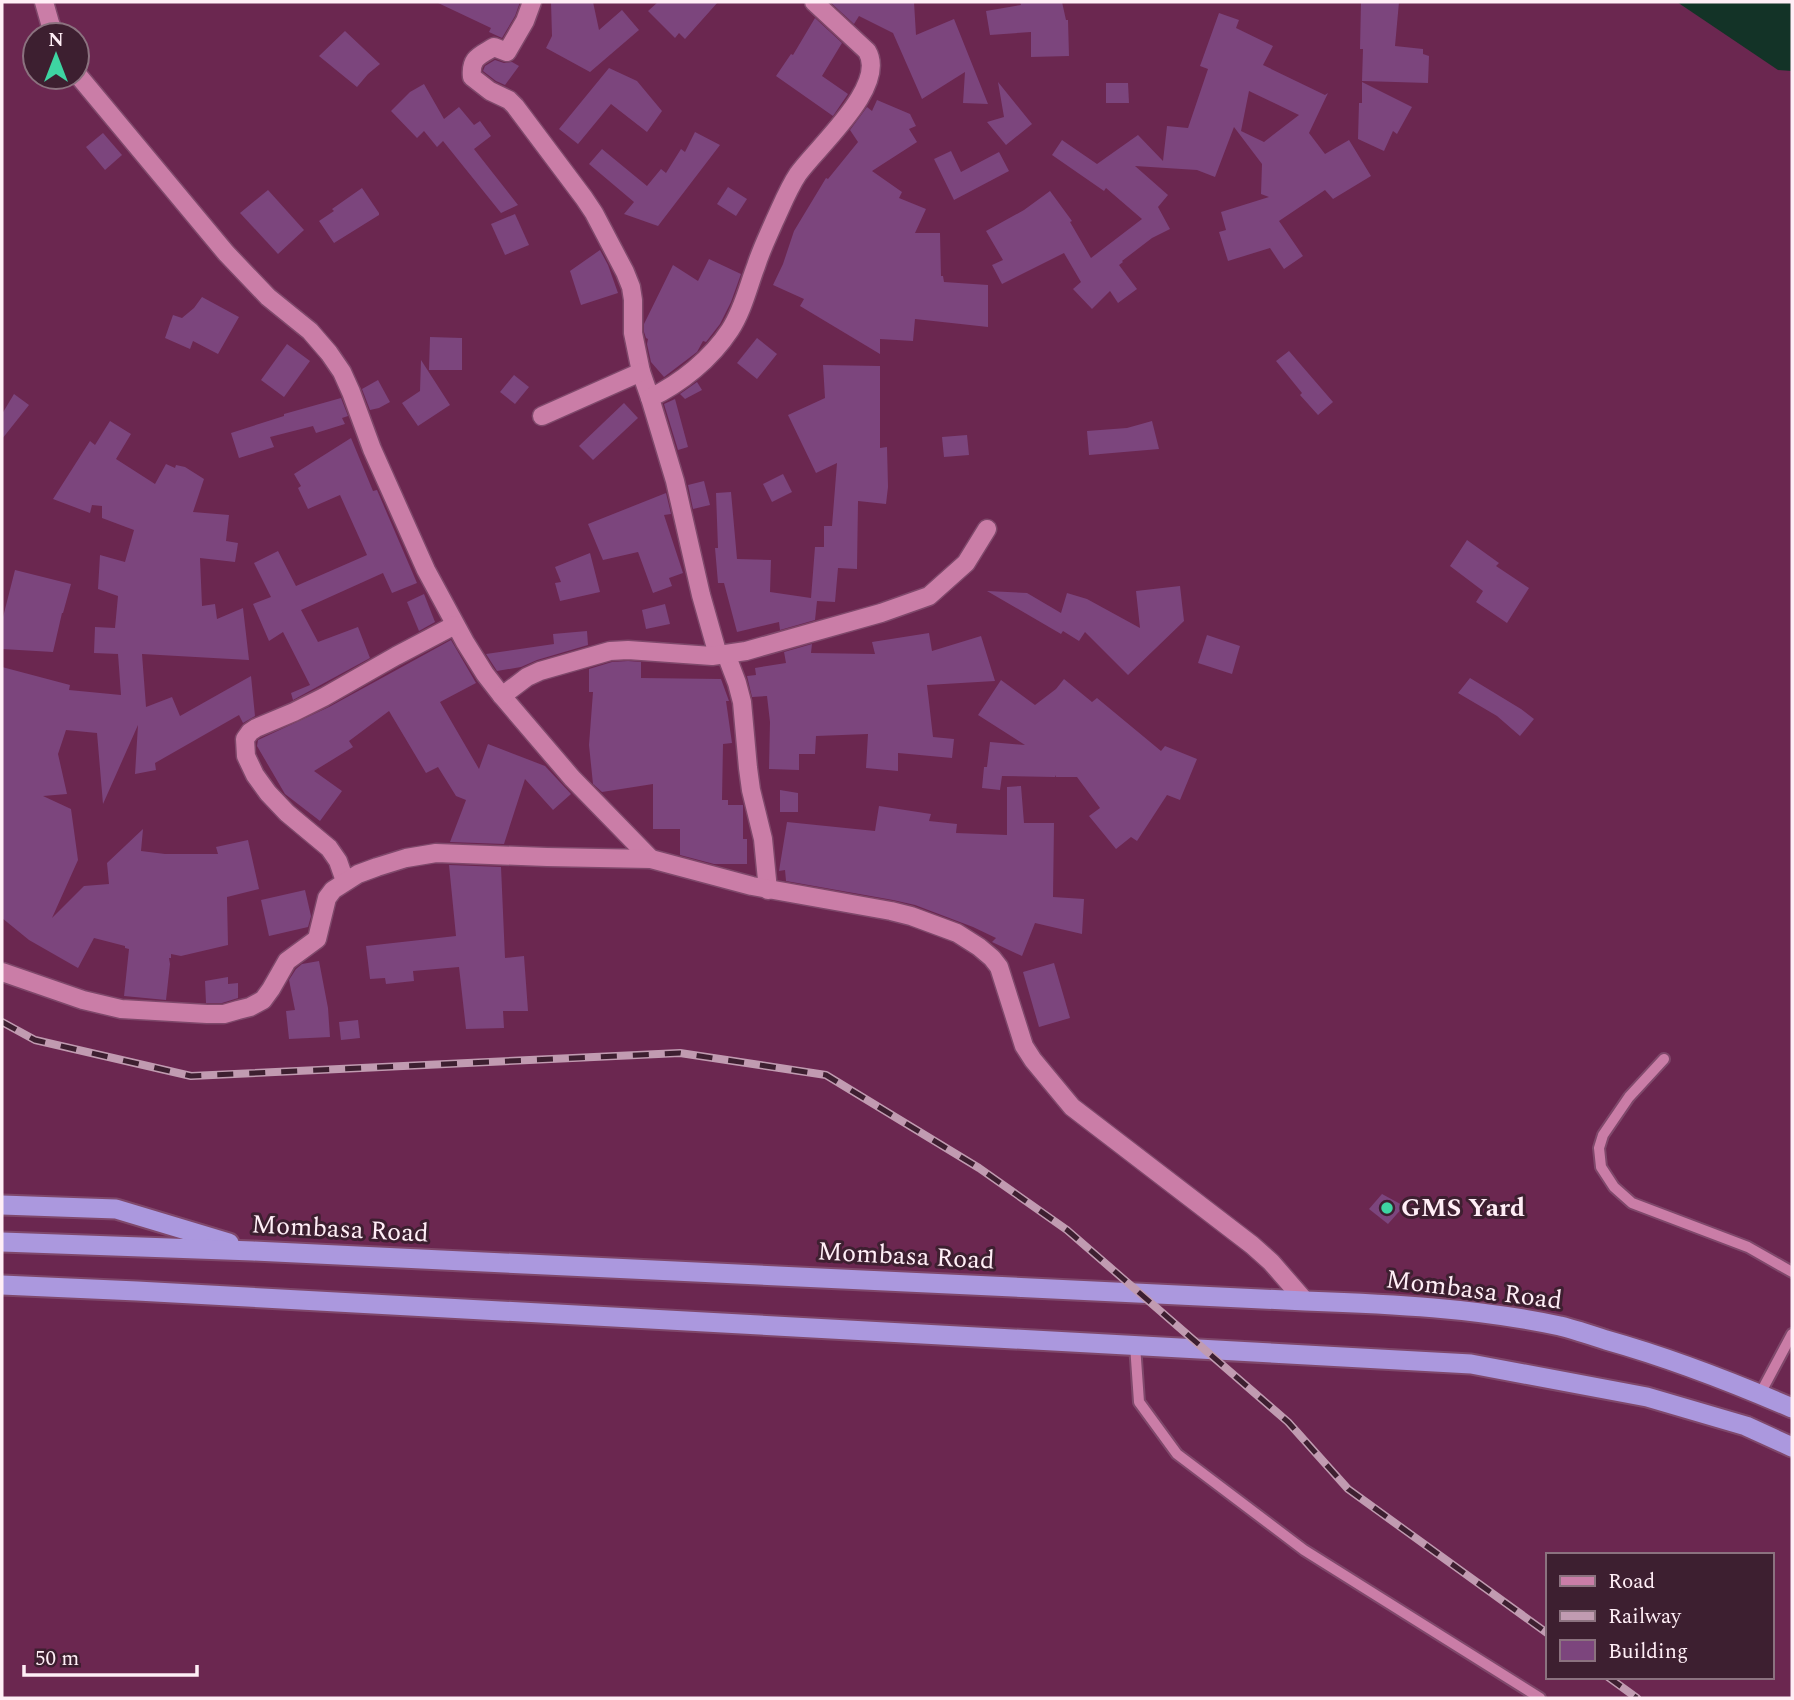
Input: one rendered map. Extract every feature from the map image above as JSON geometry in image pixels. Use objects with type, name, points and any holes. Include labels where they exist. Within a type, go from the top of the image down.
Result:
[{"type":"highway","points":[[2,1205],[117,1209],[253,1251]]},
{"type":"highway","name":"Mombasa Road","points":[[2,1242],[253,1251],[1392,1304],[1464,1310],[1561,1326],[1646,1352],[1792,1408]]},
{"type":"highway","points":[[2,1285],[1471,1364],[1647,1397],[1746,1426],[1792,1447]]},
{"type":"street","points":[[44,2],[49,21]]},
{"type":"street","points":[[532,2],[525,21],[507,52],[494,47],[476,58],[471,67],[472,77],[491,92],[509,100],[547,147],[594,213],[631,287],[634,333],[641,372],[675,481],[701,595],[722,655],[737,683],[742,702],[751,790],[763,839],[768,890]]},
{"type":"street","points":[[650,398],[683,378],[702,362],[731,329],[785,196],[798,174],[850,113],[869,82],[872,59],[867,51],[814,2]]},
{"type":"street","points":[[91,91],[235,264],[268,297],[310,331],[329,353],[351,392],[372,449],[425,569],[485,674],[572,779],[651,859]]},
{"type":"street","points":[[542,416],[641,372]]},
{"type":"street","points":[[502,696],[527,677],[540,671],[610,651],[722,655],[746,651],[881,613],[929,596],[966,563],[987,529]]},
{"type":"street","points":[[345,881],[338,861],[329,848],[287,813],[255,775],[246,755],[245,739],[256,728],[324,697],[455,625]]},
{"type":"street","points":[[2,972],[83,1000],[121,1009],[207,1014],[250,1007],[262,1000],[271,989],[287,961],[317,939],[327,898],[333,890],[358,874],[406,858],[436,853],[651,859],[768,890],[911,916],[957,933],[992,958],[999,967],[1024,1046],[1072,1107],[1252,1245],[1271,1262],[1305,1301]]},
{"type":"lane","points":[[1664,1059],[1629,1097],[1603,1135],[1599,1148],[1601,1167],[1614,1186],[1632,1203],[1748,1247],[1792,1272]]},
{"type":"lane","points":[[1760,1394],[1792,1334]]},
{"type":"lane","points":[[1135,1345],[1139,1402],[1177,1454],[1304,1550],[1541,1698]]},
{"type":"shaded area","points":[[1677,2],[1792,2],[1792,71],[1778,70]]},
{"type":"building","points":[[436,2],[520,2],[502,38],[489,32],[491,28]]},
{"type":"building","points":[[551,2],[593,2],[599,30],[622,10],[639,30],[590,72],[546,48],[552,36]]},
{"type":"building","points":[[658,2],[718,2],[685,39],[679,33],[675,38],[648,11]]},
{"type":"building","points":[[830,2],[914,2],[916,35],[954,19],[988,104],[963,103],[965,72],[922,99],[893,33],[859,16],[854,24]]},
{"type":"building","points":[[1020,2],[1062,2],[1068,20],[1069,56],[1031,57],[1031,32],[990,35],[986,11],[1021,5]]},
{"type":"building","points":[[1361,2],[1399,2],[1395,46],[1423,49],[1423,54],[1429,56],[1428,83],[1362,81]]},
{"type":"building","points":[[1219,13],[1239,20],[1236,28],[1273,46],[1263,65],[1325,95],[1328,93],[1309,133],[1325,154],[1349,140],[1371,176],[1333,199],[1325,190],[1279,221],[1303,256],[1284,269],[1270,248],[1228,261],[1219,232],[1226,230],[1221,212],[1269,197],[1261,194],[1262,164],[1234,127],[1215,177],[1197,170],[1135,166],[1168,195],[1158,207],[1170,229],[1152,238],[1119,265],[1137,289],[1118,303],[1110,291],[1092,309],[1073,289],[1081,282],[1064,253],[1002,284],[992,265],[1003,260],[986,231],[1024,210],[1050,191],[1072,221],[1070,222],[1091,258],[1142,219],[1106,188],[1104,191],[1052,155],[1062,140],[1097,164],[1138,135],[1163,161],[1167,126],[1188,128],[1208,69],[1200,66]],"holes":[[[1249,91],[1299,115],[1264,142],[1241,131]]]},
{"type":"building","points":[[815,18],[842,43],[822,76],[848,94],[833,116],[776,76],[791,54],[793,55]]},
{"type":"building","points":[[345,31],[380,64],[357,87],[319,56]]},
{"type":"building","points":[[495,60],[512,62],[519,66],[505,85],[483,71],[485,66]]},
{"type":"building","points":[[609,68],[637,81],[662,111],[647,132],[611,104],[578,144],[559,129]]},
{"type":"building","points":[[998,82],[1032,124],[1006,145],[987,122],[1004,117]]},
{"type":"building","points":[[1362,82],[1412,107],[1397,134],[1393,131],[1384,151],[1358,139]]},
{"type":"building","points":[[1106,83],[1128,83],[1129,103],[1106,103]]},
{"type":"building","points":[[424,84],[444,119],[459,107],[474,125],[480,121],[491,136],[474,149],[518,205],[501,213],[443,141],[437,147],[424,131],[417,138],[391,111],[410,92]]},
{"type":"building","points":[[877,100],[910,114],[916,126],[909,129],[917,142],[872,171],[902,192],[899,198],[926,209],[915,233],[940,233],[941,276],[944,282],[988,285],[988,327],[915,319],[913,341],[880,339],[880,354],[800,306],[804,299],[773,285],[794,231],[826,178],[828,179],[858,142],[850,130],[867,107],[872,111]]},
{"type":"building","points":[[695,132],[720,145],[658,226],[624,214],[634,202],[589,164],[602,149],[647,186],[661,169],[666,173],[681,149],[685,152]]},
{"type":"building","points":[[103,133],[122,155],[105,170],[86,147]]},
{"type":"building","points":[[951,151],[961,172],[999,152],[1009,171],[954,200],[934,159]]},
{"type":"building","points":[[728,187],[747,199],[736,216],[717,204]]},
{"type":"building","points":[[362,188],[379,215],[334,243],[319,221]]},
{"type":"building","points":[[268,190],[304,230],[278,254],[240,213]]},
{"type":"building","points":[[515,214],[529,245],[505,255],[491,224]]},
{"type":"building","points":[[600,250],[618,293],[581,305],[570,271]]},
{"type":"building","points":[[709,259],[741,274],[731,302],[720,324],[706,342],[703,341],[697,352],[664,377],[651,362],[644,324],[673,265],[698,281]]},
{"type":"building","points":[[202,297],[239,317],[218,354],[193,341],[190,349],[165,338],[173,315],[182,318]]},
{"type":"building","points":[[430,337],[462,338],[462,370],[429,370]]},
{"type":"building","points":[[757,338],[777,354],[757,379],[737,363]]},
{"type":"building","points":[[287,344],[310,361],[284,397],[261,380]]},
{"type":"building","points":[[1289,351],[1333,402],[1318,415],[1276,361]]},
{"type":"building","points":[[421,360],[450,405],[418,426],[402,403],[420,391]]},
{"type":"building","points":[[823,365],[880,366],[880,448],[887,447],[886,504],[858,501],[857,569],[838,568],[835,602],[817,601],[815,620],[780,630],[779,622],[737,632],[724,583],[718,583],[715,548],[718,548],[716,493],[731,492],[737,559],[771,560],[770,592],[811,598],[815,547],[824,547],[824,526],[832,526],[837,463],[816,473],[788,415],[825,398]]},
{"type":"building","points":[[514,375],[529,387],[515,404],[500,392]]},
{"type":"building","points":[[378,380],[390,402],[370,410],[362,389]]},
{"type":"building","points":[[697,382],[702,390],[685,399],[680,394]]},
{"type":"building","points":[[14,394],[29,405],[2,439],[2,414]]},
{"type":"building","points":[[341,398],[348,416],[342,418],[345,424],[316,433],[313,426],[270,437],[274,447],[239,458],[231,433]]},
{"type":"building","points":[[675,399],[688,447],[678,450],[664,404]]},
{"type":"building","points":[[624,403],[638,418],[593,460],[579,446]]},
{"type":"building","points":[[110,421],[131,434],[116,459],[155,484],[166,464],[175,468],[176,465],[185,467],[204,479],[193,512],[229,515],[226,541],[238,543],[235,562],[200,558],[202,606],[215,604],[217,619],[243,608],[249,660],[142,654],[146,707],[172,697],[180,716],[251,676],[255,716],[243,723],[239,715],[155,763],[156,770],[135,774],[138,725],[103,804],[97,733],[66,730],[58,754],[67,794],[43,796],[71,809],[78,860],[52,918],[84,886],[109,884],[107,863],[143,829],[141,851],[165,854],[218,854],[216,847],[248,840],[259,889],[227,897],[228,945],[181,956],[171,954],[166,1000],[124,996],[129,949],[125,946],[94,938],[78,968],[29,940],[2,918],[2,667],[70,685],[69,690],[121,695],[118,654],[94,653],[95,627],[115,628],[118,596],[98,589],[100,555],[125,562],[134,530],[102,518],[102,506],[92,505],[90,513],[53,499],[90,441],[95,445]]},
{"type":"building","points":[[1152,421],[1159,449],[1089,455],[1087,431],[1127,428]]},
{"type":"building","points":[[967,435],[969,455],[944,457],[942,437]]},
{"type":"building","points":[[351,438],[373,491],[377,490],[417,583],[392,593],[383,573],[301,610],[318,642],[358,627],[370,658],[293,700],[291,693],[310,685],[283,632],[269,641],[253,604],[271,597],[254,563],[278,551],[296,586],[367,555],[340,495],[308,509],[294,474]]},
{"type":"building","points":[[783,474],[792,492],[772,502],[763,484]]},
{"type":"building","points":[[704,481],[710,505],[693,509],[688,485]]},
{"type":"building","points":[[666,493],[671,514],[664,515],[683,573],[669,578],[672,586],[653,593],[638,552],[603,560],[588,524]]},
{"type":"building","points":[[1467,540],[1499,563],[1496,566],[1529,588],[1507,623],[1476,602],[1483,591],[1450,566]]},
{"type":"building","points":[[590,553],[600,592],[560,601],[555,583],[561,582],[555,567]]},
{"type":"building","points":[[15,570],[71,584],[53,652],[2,649],[2,621]]},
{"type":"building","points":[[1180,586],[1184,621],[1128,675],[1085,632],[1079,641],[1063,631],[1061,634],[987,591],[1027,593],[1061,613],[1067,593],[1087,599],[1140,628],[1136,591]]},
{"type":"building","points":[[424,594],[435,622],[419,631],[407,602]]},
{"type":"building","points":[[665,604],[670,624],[646,629],[642,610]]},
{"type":"building","points":[[587,631],[588,645],[521,667],[497,671],[486,654],[554,644],[553,634]]},
{"type":"building","points":[[929,633],[932,651],[981,636],[995,681],[927,685],[933,737],[954,739],[952,758],[898,753],[898,771],[866,768],[868,734],[816,736],[815,754],[799,754],[799,770],[769,769],[770,722],[767,696],[752,697],[747,676],[756,675],[755,668],[786,663],[784,652],[812,644],[811,653],[875,654],[872,642]]},
{"type":"building","points":[[1207,635],[1240,646],[1232,674],[1198,663]]},
{"type":"building","points":[[451,640],[476,683],[440,702],[479,769],[488,744],[545,766],[571,794],[553,810],[525,779],[504,844],[450,842],[466,800],[456,796],[438,767],[426,773],[389,711],[349,741],[353,747],[314,771],[342,791],[320,821],[285,794],[257,746],[258,740],[329,707]]},
{"type":"building","points":[[612,662],[641,662],[641,678],[721,679],[729,701],[726,701],[732,743],[723,744],[722,800],[728,800],[728,805],[743,805],[743,839],[747,839],[747,864],[714,864],[680,855],[680,829],[653,829],[653,784],[602,792],[593,784],[589,745],[593,692],[589,692],[589,669]]},
{"type":"building","points":[[1470,678],[1534,719],[1520,736],[1497,716],[1458,693]]},
{"type":"building","points":[[1064,679],[1092,702],[1097,698],[1161,751],[1165,746],[1197,759],[1180,800],[1167,795],[1137,841],[1131,837],[1116,849],[1089,816],[1100,808],[1077,777],[1002,776],[1000,790],[982,788],[990,742],[1025,745],[978,715],[1001,680],[1035,705],[1056,689]]},
{"type":"building","points":[[1021,786],[1024,823],[1054,823],[1053,897],[1084,899],[1082,934],[1035,923],[1022,956],[992,942],[996,938],[973,927],[915,905],[786,881],[785,870],[779,871],[787,822],[875,831],[879,806],[931,814],[929,821],[957,824],[956,833],[1007,835],[1007,787]]},
{"type":"building","points":[[780,790],[798,793],[798,812],[780,812]]},
{"type":"building","points":[[449,865],[501,867],[505,958],[524,956],[528,1011],[503,1011],[504,1028],[466,1029],[459,967],[413,971],[414,981],[386,984],[385,978],[370,979],[366,946],[456,936]]},
{"type":"building","points":[[305,890],[311,916],[308,927],[269,936],[261,900]]},
{"type":"building","points":[[319,961],[328,1008],[330,1037],[289,1039],[286,1011],[295,1010],[289,980],[302,964]]},
{"type":"building","points":[[1054,963],[1070,1018],[1039,1027],[1023,972]]},
{"type":"building","points":[[228,977],[228,984],[238,983],[238,998],[222,1003],[206,1003],[205,981]]},
{"type":"building","points":[[358,1020],[360,1038],[341,1040],[339,1022]]},
{"type":"building","name":"GMS Yard","points":[[1382,1194],[1404,1206],[1388,1224],[1369,1209]]},
{"type":"railway","points":[[2,1022],[35,1040],[191,1076],[680,1053],[826,1075],[979,1168],[1067,1230],[1288,1422],[1348,1489],[1546,1632]]},
{"type":"railway","points":[[1611,1679],[1637,1698]]},
{"type":"place","name":"GMS Yard","points":[[1387,1208]]}]
